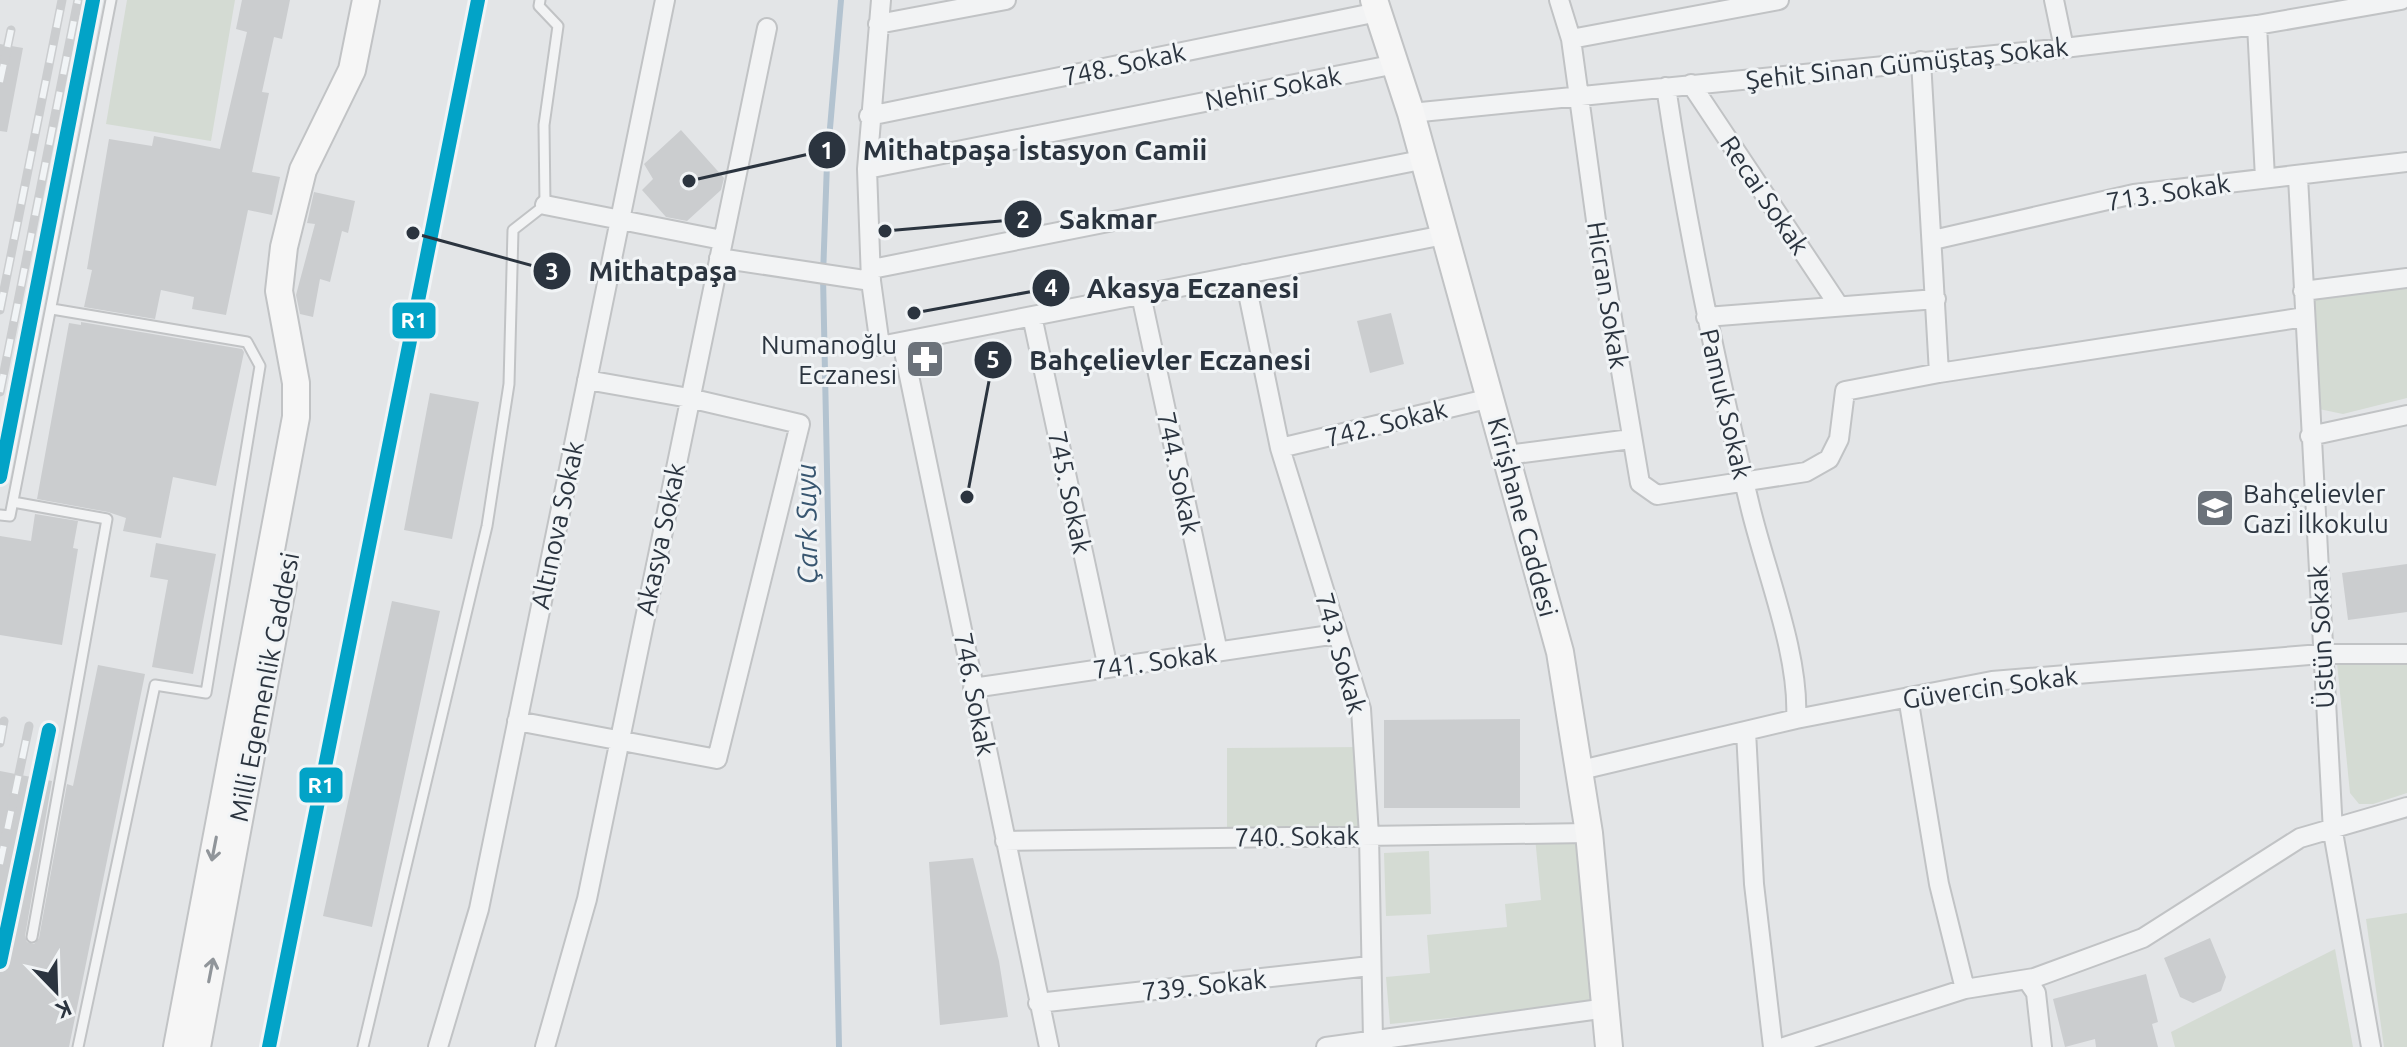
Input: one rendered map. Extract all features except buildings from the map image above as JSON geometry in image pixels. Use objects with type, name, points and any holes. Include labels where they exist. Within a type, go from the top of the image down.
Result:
[{"type":"main road","name":"Milli Egemenlik Caddesi","points":[[177,1047],[296,417],[296,383],[279,291],[284,247],[303,170],[352,70],[366,0]]},
{"type":"main road","name":"Kirişhane Caddesi","points":[[1376,6],[1411,113],[1421,160],[1491,398],[1560,652],[1589,833],[1609,1047]]},
{"type":"main road","name":"Milli Egemenlik Caddesi","points":[[197,1047],[313,420],[311,385],[287,331]]},
{"type":"street","name":"Altınova Sokak","points":[[438,1047],[479,909],[665,0]]},
{"type":"street","points":[[881,0],[867,169],[867,277],[880,346],[1444,235]]},
{"type":"street","points":[[878,24],[1006,0]]},
{"type":"street","name":"Hicran Sokak","points":[[1559,0],[1571,39],[1576,96],[1640,483],[1657,495],[1806,472],[1829,459],[1839,439],[1845,391],[1939,373]]},
{"type":"street","points":[[1571,39],[1779,0]]},
{"type":"street","points":[[2054,0],[2064,48]]},
{"type":"street","name":"Şehit Sinan Gümüştaş Sokak","points":[[1411,113],[2064,48],[2257,25],[2320,8],[2401,0]]},
{"type":"street","name":"748. Sokak","points":[[869,116],[1376,6]]},
{"type":"street","points":[[2257,25],[2265,178]]},
{"type":"street","name":"Akasya Sokak","points":[[545,1047],[587,899],[767,28]]},
{"type":"street","points":[[1921,61],[1939,373],[2305,317]]},
{"type":"street","name":"Nehir Sokak","points":[[867,169],[1396,64]]},
{"type":"street","name":"Recai Sokak","points":[[1691,84],[1839,306]]},
{"type":"street","name":"Pamuk Sokak","points":[[1666,87],[1686,224],[1706,317],[1744,483],[1798,688],[1796,719]]},
{"type":"street","points":[[545,205],[620,217],[720,249],[807,272],[867,277],[1421,160]]},
{"type":"street","name":"713. Sokak","points":[[1933,240],[2134,194],[2407,162]]},
{"type":"street","name":"Üstün Sokak","points":[[2298,177],[2321,654],[2333,832],[2371,1047]]},
{"type":"street","name":"743. Sokak","points":[[1244,274],[1280,448],[1361,709],[1369,835],[1373,1040]]},
{"type":"street","points":[[2303,291],[2407,278]]},
{"type":"street","name":"744. Sokak","points":[[1141,295],[1218,652]]},
{"type":"street","points":[[1706,317],[1936,299]]},
{"type":"street","name":"745. Sokak","points":[[1032,316],[1108,668]]},
{"type":"street","name":"746. Sokak","points":[[902,342],[1049,1047]]},
{"type":"street","points":[[517,721],[619,743],[717,759],[800,424],[689,398],[587,380]]},
{"type":"street","name":"742. Sokak","points":[[1280,448],[1491,398]]},
{"type":"street","points":[[2310,436],[2407,415]]},
{"type":"street","points":[[1507,455],[1631,439]]},
{"type":"street","name":"741. Sokak","points":[[973,688],[1337,634]]},
{"type":"street","name":"Güvercin Sokak","points":[[1581,770],[1796,719],[1992,681],[2321,654],[2407,654]]},
{"type":"street","points":[[1908,697],[1939,884],[1965,989]]},
{"type":"street","points":[[1746,731],[1754,884],[1773,1047]]},
{"type":"street","points":[[1784,1047],[1965,989],[2027,980],[2143,938],[2300,838],[2333,832],[2407,807]]},
{"type":"street","name":"740. Sokak","points":[[1005,841],[1589,833]]},
{"type":"street","name":"739. Sokak","points":[[1038,1003],[1370,966]]},
{"type":"street","points":[[2027,980],[2036,993],[2042,1047]]},
{"type":"street","points":[[1326,1047],[1373,1040],[1452,1038],[1607,1008]]},
{"type":"lane","points":[[0,515],[10,516],[111,0]]},
{"type":"lane","points":[[363,1047],[487,526],[509,384],[513,230],[545,205],[544,125],[558,26],[539,6],[540,0]]},
{"type":"lane","points":[[52,309],[247,342],[260,366],[206,693],[155,685],[78,1047]]},
{"type":"lane","points":[[13,502],[107,519],[32,937]]},
{"type":"shaded area","points":[[127,0],[235,0],[211,141],[106,124]]},
{"type":"shaded area","points":[[2407,282],[2407,398],[2343,414],[2319,409],[2306,295]]},
{"type":"shaded area","points":[[2337,663],[2407,664],[2407,793],[2373,804],[2359,804],[2350,793]]},
{"type":"shaded area","points":[[1362,747],[1363,826],[1227,827],[1227,748]]},
{"type":"shaded area","points":[[1583,832],[1600,1003],[1390,1024],[1386,977],[1430,973],[1427,935],[1507,927],[1505,904],[1541,900],[1535,837]]},
{"type":"shaded area","points":[[1429,851],[1431,914],[1386,916],[1384,853]]},
{"type":"shaded area","points":[[2407,913],[2407,1047],[2384,1047],[2366,919]]},
{"type":"shaded area","points":[[2335,949],[2353,1047],[2175,1047],[2171,1032]]},
{"type":"waterway","name":"Çark Suyu","points":[[839,1047],[823,276],[827,163],[841,0]]},
{"type":"railway","points":[[0,310],[62,0]]},
{"type":"railway","points":[[0,392],[78,0]]},
{"type":"railway","points":[[0,477],[93,0]]},
{"type":"railway","points":[[0,82],[11,30]]},
{"type":"railway","points":[[0,743],[4,721]]},
{"type":"railway","points":[[0,864],[29,726]]},
{"type":"railway","points":[[0,962],[49,730]]},
{"type":"transit line","name":"R1","points":[[0,477],[93,0]]},
{"type":"transit line","name":"R1","points":[[269,1047],[478,0]]},
{"type":"transit line","name":"R1","points":[[0,962],[49,730]]},
{"type":"place","name":"Mithatpaşa İstasyon Camii","points":[[689,181]]},
{"type":"place","name":"Sakmar","points":[[885,231]]},
{"type":"place","name":"Mithatpaşa","points":[[413,233]]},
{"type":"place","name":"Akasya Eczanesi","points":[[914,313]]},
{"type":"place","name":"Numanoğlu Eczanesi","points":[[925,359]]},
{"type":"place","name":"Bahçelievler Eczanesi","points":[[967,497]]},
{"type":"place","name":"Bahçelievler Gazi İlkokulu","points":[[2215,508]]}]
